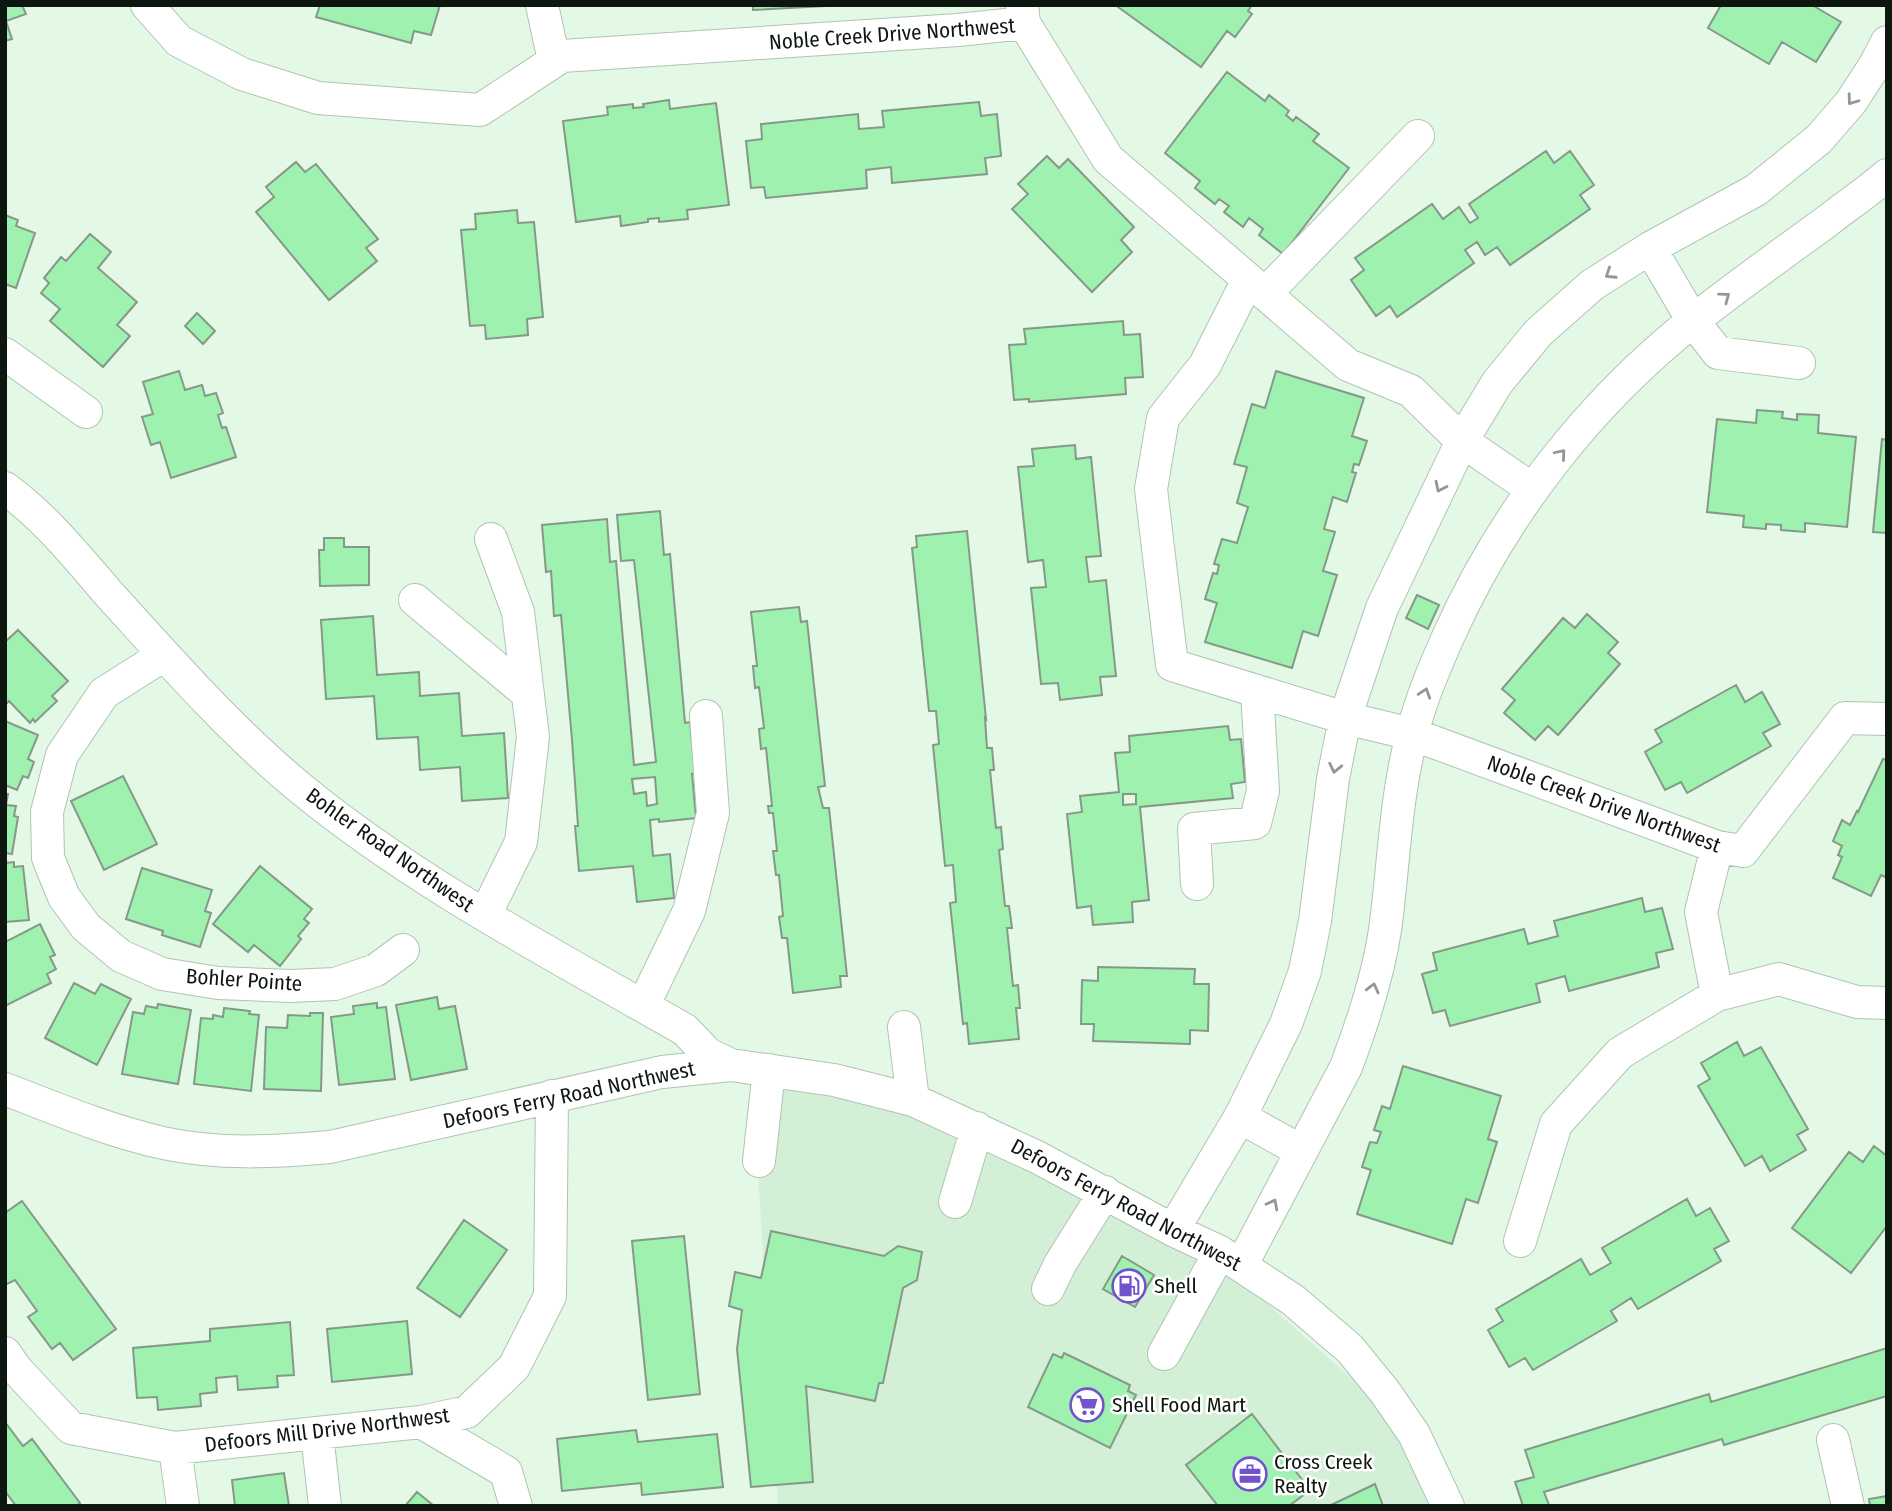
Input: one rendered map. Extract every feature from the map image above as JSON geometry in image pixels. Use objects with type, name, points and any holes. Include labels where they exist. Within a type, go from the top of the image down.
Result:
[{"type":"street","name":"Noble Creek Drive Northwest","points":[[147,5],[179,41],[242,74],[318,98],[480,110],[562,56],[958,30],[1023,14],[1108,159],[1348,365],[1411,391],[1462,441],[1532,489]]},
{"type":"street","points":[[542,5],[554,61]]},
{"type":"street","points":[[1173,1230],[1240,1117],[1281,1039],[1305,971],[1315,921],[1333,779],[1345,718],[1382,608],[1462,441],[1497,383],[1538,333],[1592,285],[1650,248],[1756,190],[1819,139],[1852,102],[1879,78],[1887,41]]},
{"type":"street","points":[[1256,287],[1418,136]]},
{"type":"street","points":[[1164,1354],[1301,1151],[1346,1067],[1373,992],[1384,931],[1400,792],[1412,734],[1431,676],[1462,605],[1494,546],[1532,489],[1606,400],[1693,321],[1887,175]]},
{"type":"street","points":[[1650,248],[1693,321],[1718,353],[1799,363]]},
{"type":"street","name":"Noble Creek Drive Northwest","points":[[1256,287],[1205,365],[1163,418],[1151,489],[1172,665],[1345,718],[1412,734],[1717,847],[1742,851],[1845,718],[1887,719]]},
{"type":"street","points":[[5,354],[86,412]]},
{"type":"street","name":"Bohler Road Northwest","points":[[5,488],[47,525],[206,701],[299,787],[369,839],[485,915],[685,1030],[708,1054],[731,1065]]},
{"type":"street","points":[[485,915],[521,842],[533,737],[518,612],[491,539]]},
{"type":"street","points":[[415,600],[528,694]]},
{"type":"street","name":"Bohler Pointe","points":[[164,655],[104,694],[62,755],[47,812],[48,858],[64,897],[86,927],[121,956],[162,974],[218,983],[290,986],[335,984],[376,970],[403,950]]},
{"type":"street","points":[[1197,884],[1194,829],[1255,823],[1263,791],[1257,691]]},
{"type":"street","points":[[643,1006],[689,911],[713,813],[706,716]]},
{"type":"street","points":[[1717,847],[1701,912],[1717,995]]},
{"type":"street","points":[[1520,1241],[1556,1124],[1620,1053],[1717,995],[1779,979],[1857,1002],[1887,1003]]},
{"type":"street","points":[[904,1027],[913,1101]]},
{"type":"street","name":"Defoors Ferry Road Northwest","points":[[5,1089],[86,1119],[164,1143],[216,1150],[277,1152],[330,1147],[662,1072],[731,1065],[834,1080],[913,1101],[977,1128],[1105,1192],[1173,1230],[1231,1258],[1293,1300],[1350,1349],[1385,1392],[1414,1434],[1448,1506]]},
{"type":"street","points":[[759,1161],[769,1070]]},
{"type":"street","name":"Defoors Mill Drive Northwest","points":[[5,1353],[16,1369],[71,1428],[175,1448],[422,1422],[467,1412],[514,1367],[550,1296],[552,1096]]},
{"type":"street","points":[[1240,1117],[1301,1151]]},
{"type":"street","points":[[955,1202],[977,1128]]},
{"type":"street","points":[[1048,1289],[1060,1264],[1105,1192]]},
{"type":"street","points":[[422,1422],[506,1472],[516,1506]]},
{"type":"street","points":[[317,1434],[325,1506]]},
{"type":"street","points":[[1833,1440],[1848,1506]]},
{"type":"street","points":[[175,1448],[183,1506]]},
{"type":"shaded area","points":[[846,1076],[1165,1213],[1410,1430],[1443,1506],[778,1506],[753,1089]]},
{"type":"building","points":[[5,5],[22,5],[26,14],[6,21],[12,39],[5,41]]},
{"type":"building","points":[[320,5],[440,5],[431,35],[414,31],[411,43],[316,17]]},
{"type":"building","points":[[753,5],[844,5],[753,10]]},
{"type":"building","points":[[1252,5],[1248,11],[1252,14],[1235,37],[1227,31],[1201,67],[1118,7]]},
{"type":"building","points":[[1721,5],[1812,5],[1841,22],[1816,62],[1782,42],[1769,64],[1708,28]]},
{"type":"building","points":[[1227,72],[1265,101],[1269,95],[1289,111],[1286,115],[1293,121],[1296,117],[1319,134],[1313,141],[1349,168],[1283,254],[1259,235],[1263,229],[1249,218],[1243,227],[1224,212],[1229,206],[1219,199],[1215,204],[1195,188],[1200,181],[1165,153]]},
{"type":"building","points":[[669,100],[670,109],[716,103],[729,205],[687,210],[688,219],[659,222],[659,218],[648,219],[648,222],[621,226],[620,216],[576,222],[563,121],[608,115],[607,107],[633,104],[633,108],[644,107],[643,104]]},
{"type":"building","points":[[979,102],[981,116],[997,114],[1001,156],[985,158],[987,174],[892,183],[891,167],[866,170],[867,188],[766,198],[764,187],[751,188],[746,141],[762,139],[761,124],[858,114],[859,129],[884,127],[882,111]]},
{"type":"building","points":[[1546,151],[1554,163],[1570,151],[1594,185],[1580,195],[1590,209],[1510,265],[1497,247],[1485,255],[1477,242],[1465,250],[1474,263],[1397,317],[1390,306],[1376,316],[1351,280],[1364,270],[1355,258],[1432,204],[1443,219],[1459,207],[1470,223],[1478,218],[1469,204]]},
{"type":"building","points":[[1047,156],[1059,168],[1068,159],[1134,227],[1121,240],[1132,252],[1092,292],[1012,209],[1028,194],[1018,184]]},
{"type":"building","points":[[296,162],[305,172],[316,164],[378,239],[366,248],[377,261],[329,300],[256,212],[274,197],[266,187]]},
{"type":"building","points":[[517,210],[518,223],[534,222],[543,317],[527,319],[528,335],[486,339],[485,325],[470,326],[461,230],[476,229],[475,214]]},
{"type":"building","points":[[5,215],[18,220],[16,226],[35,233],[16,288],[5,284]]},
{"type":"building","points":[[90,234],[111,252],[98,268],[137,302],[117,325],[130,336],[103,367],[50,321],[60,309],[41,293],[49,283],[44,278],[61,257],[66,261]]},
{"type":"building","points":[[197,313],[215,331],[203,344],[185,326]]},
{"type":"building","points":[[1123,321],[1124,335],[1140,334],[1143,377],[1125,378],[1126,394],[1029,402],[1029,399],[1014,400],[1009,345],[1026,344],[1024,329]]},
{"type":"building","points":[[179,371],[185,390],[202,385],[205,396],[216,393],[223,413],[218,415],[222,428],[226,427],[236,457],[171,478],[160,442],[151,445],[142,417],[153,414],[143,382]]},
{"type":"building","points":[[1276,371],[1364,398],[1352,436],[1367,441],[1359,465],[1354,464],[1352,472],[1356,473],[1347,502],[1333,497],[1324,529],[1335,532],[1323,571],[1337,575],[1318,636],[1303,631],[1292,668],[1205,642],[1217,603],[1205,599],[1213,573],[1217,574],[1219,565],[1214,564],[1222,539],[1237,543],[1248,507],[1237,503],[1247,467],[1234,464],[1252,404],[1265,408]]},
{"type":"building","points":[[1757,410],[1783,412],[1782,418],[1797,420],[1797,414],[1819,415],[1818,433],[1856,437],[1847,527],[1805,523],[1805,532],[1781,530],[1781,525],[1766,524],[1766,529],[1743,527],[1744,516],[1707,512],[1717,419],[1756,423]]},
{"type":"building","points":[[1882,439],[1887,440],[1887,533],[1873,532]]},
{"type":"building","points":[[1075,445],[1076,459],[1091,457],[1101,556],[1086,557],[1089,582],[1106,580],[1116,676],[1100,677],[1102,695],[1060,700],[1058,683],[1041,684],[1031,588],[1046,587],[1043,560],[1028,562],[1018,467],[1034,466],[1032,449]]},
{"type":"building","points":[[660,511],[664,555],[670,554],[685,723],[690,722],[695,773],[692,774],[696,818],[659,822],[659,819],[650,820],[653,856],[670,854],[674,898],[637,902],[633,866],[579,871],[572,740],[561,615],[554,616],[551,571],[546,572],[542,525],[607,519],[610,562],[616,561],[634,765],[656,762],[634,560],[621,561],[617,515]],"holes":[[[655,777],[657,804],[647,806],[646,792],[634,794],[632,779]]]},
{"type":"building","points":[[967,531],[987,748],[992,748],[994,770],[990,770],[996,828],[1001,827],[1003,849],[999,850],[1005,906],[1009,906],[1012,928],[1007,928],[1013,986],[1018,985],[1020,1008],[1016,1008],[1019,1039],[969,1044],[967,1023],[963,1024],[950,903],[956,902],[953,865],[945,866],[933,745],[939,744],[936,711],[929,711],[912,548],[917,547],[916,536]]},
{"type":"building","points":[[324,538],[344,538],[344,547],[369,547],[369,585],[320,586],[319,550],[324,550]]},
{"type":"building","points":[[1417,595],[1439,605],[1428,629],[1406,618]]},
{"type":"building","points":[[799,607],[801,622],[807,621],[825,786],[818,787],[823,808],[829,808],[847,976],[840,976],[841,987],[793,993],[787,938],[782,938],[779,917],[783,916],[779,875],[776,875],[773,851],[777,851],[773,813],[769,813],[768,806],[772,806],[766,748],[761,749],[759,729],[764,728],[759,687],[755,688],[753,666],[757,666],[751,612]]},
{"type":"building","points":[[1587,614],[1618,642],[1608,653],[1620,664],[1558,735],[1548,726],[1535,740],[1504,713],[1515,700],[1502,689],[1563,618],[1575,628]]},
{"type":"building","points":[[373,616],[377,675],[419,672],[420,696],[459,693],[462,736],[504,733],[508,798],[462,801],[460,767],[420,770],[418,737],[377,739],[374,696],[326,699],[321,620]]},
{"type":"building","points":[[18,630],[68,681],[52,696],[57,701],[35,722],[33,719],[30,723],[9,701],[5,705],[5,642]]},
{"type":"building","points":[[1736,685],[1745,702],[1762,692],[1780,724],[1763,733],[1771,746],[1687,793],[1681,782],[1665,790],[1645,752],[1662,742],[1655,730]]},
{"type":"building","points":[[5,721],[38,735],[28,759],[34,762],[28,778],[23,776],[17,790],[5,785]]},
{"type":"building","points":[[1228,726],[1230,740],[1241,739],[1245,782],[1231,784],[1233,798],[1140,807],[1149,900],[1132,902],[1133,922],[1093,925],[1091,906],[1077,908],[1067,814],[1082,812],[1080,796],[1119,792],[1115,753],[1130,752],[1129,736]],"holes":[[[1123,794],[1136,794],[1136,804],[1123,805]]]},
{"type":"building","points":[[1883,759],[1887,760],[1887,878],[1881,875],[1871,896],[1833,878],[1842,857],[1838,855],[1842,846],[1833,841],[1842,820],[1850,825],[1858,812]]},
{"type":"building","points":[[123,776],[157,844],[104,870],[71,801]]},
{"type":"building","points":[[5,794],[8,794],[6,805],[16,806],[14,816],[18,817],[12,854],[5,853]]},
{"type":"building","points":[[14,862],[14,867],[23,866],[29,920],[5,922],[5,863]]},
{"type":"building","points":[[260,866],[312,909],[304,919],[309,923],[298,936],[301,939],[280,966],[254,945],[248,952],[213,924]]},
{"type":"building","points":[[142,868],[212,890],[205,911],[211,913],[200,947],[162,935],[163,931],[126,919]]},
{"type":"building","points":[[1642,898],[1645,912],[1662,908],[1673,949],[1656,953],[1659,967],[1569,991],[1565,976],[1536,984],[1540,1002],[1450,1026],[1445,1010],[1433,1013],[1422,974],[1437,970],[1433,953],[1524,929],[1528,944],[1558,936],[1554,921]]},
{"type":"building","points":[[40,924],[55,955],[50,957],[56,969],[47,974],[51,983],[5,1006],[5,942]]},
{"type":"building","points":[[1098,967],[1195,969],[1194,984],[1209,984],[1208,1031],[1190,1030],[1190,1044],[1093,1041],[1094,1024],[1081,1024],[1082,980],[1098,981]]},
{"type":"building","points":[[74,983],[95,994],[101,984],[131,999],[97,1065],[45,1038]]},
{"type":"building","points":[[437,997],[439,1009],[455,1006],[467,1069],[411,1080],[396,1005]]},
{"type":"building","points":[[377,1003],[377,1008],[386,1007],[395,1079],[339,1085],[331,1017],[354,1014],[353,1006]]},
{"type":"building","points":[[158,1004],[191,1010],[178,1084],[122,1074],[133,1012],[144,1014],[146,1006],[157,1008]]},
{"type":"building","points":[[224,1008],[250,1011],[249,1014],[259,1015],[251,1091],[194,1084],[201,1018],[213,1019],[213,1015],[223,1017]]},
{"type":"building","points":[[310,1013],[323,1013],[321,1091],[264,1089],[266,1027],[287,1028],[288,1015],[310,1016]]},
{"type":"building","points":[[1737,1042],[1744,1056],[1761,1047],[1808,1129],[1797,1135],[1806,1150],[1770,1171],[1762,1156],[1745,1166],[1698,1086],[1710,1079],[1701,1063]]},
{"type":"building","points":[[1403,1066],[1501,1096],[1488,1139],[1497,1142],[1478,1203],[1466,1199],[1452,1244],[1357,1214],[1371,1170],[1362,1167],[1370,1142],[1377,1143],[1381,1132],[1374,1130],[1382,1106],[1390,1109]]},
{"type":"building","points":[[1874,1146],[1887,1156],[1887,1226],[1851,1273],[1792,1228],[1849,1152],[1863,1162]]},
{"type":"building","points":[[1687,1199],[1696,1216],[1710,1208],[1729,1241],[1714,1249],[1721,1261],[1638,1309],[1631,1298],[1611,1311],[1617,1321],[1533,1370],[1525,1358],[1509,1367],[1488,1330],[1503,1321],[1496,1309],[1581,1259],[1590,1275],[1611,1263],[1602,1248]]},
{"type":"building","points":[[22,1201],[116,1329],[73,1360],[60,1343],[52,1349],[28,1317],[37,1311],[15,1280],[5,1285],[5,1213]]},
{"type":"building","points":[[464,1220],[507,1250],[460,1317],[417,1288]]},
{"type":"building","points":[[771,1231],[884,1256],[898,1246],[922,1252],[917,1280],[903,1288],[883,1383],[879,1383],[875,1401],[806,1386],[813,1482],[751,1487],[737,1349],[742,1310],[729,1306],[735,1272],[761,1278]]},
{"type":"building","points":[[684,1236],[700,1394],[648,1400],[632,1241]]},
{"type":"building","points":[[1122,1256],[1154,1275],[1135,1307],[1103,1289]]},
{"type":"building","points":[[407,1321],[412,1374],[332,1382],[327,1329]]},
{"type":"building","points":[[290,1322],[294,1375],[277,1376],[278,1387],[238,1390],[237,1376],[216,1378],[217,1392],[200,1394],[201,1406],[158,1410],[157,1397],[137,1398],[133,1348],[210,1341],[210,1329]]},
{"type":"building","points":[[1887,1348],[1887,1396],[1724,1445],[1722,1439],[1544,1492],[1549,1505],[1523,1506],[1515,1482],[1534,1477],[1525,1450],[1709,1394],[1711,1402]]},
{"type":"building","points":[[1064,1353],[1130,1385],[1128,1391],[1136,1395],[1110,1448],[1028,1407],[1053,1354],[1062,1358]]},
{"type":"building","points":[[1252,1414],[1310,1490],[1289,1506],[1218,1506],[1186,1465]]},
{"type":"building","points":[[5,1422],[23,1446],[32,1439],[80,1503],[76,1506],[16,1506],[5,1491]]},
{"type":"building","points":[[636,1430],[638,1442],[717,1434],[723,1487],[642,1495],[641,1483],[562,1491],[557,1439]]},
{"type":"building","points":[[284,1473],[289,1506],[235,1506],[232,1480]]},
{"type":"building","points":[[1375,1484],[1383,1506],[1329,1506]]},
{"type":"building","points":[[417,1492],[434,1506],[405,1506]]},
{"type":"building","points":[[1887,1496],[1887,1506],[1870,1506],[1869,1499]]},
{"type":"place","name":"Shell","points":[[1129,1286]]},
{"type":"place","name":"Shell Food Mart","points":[[1087,1405]]},
{"type":"place","name":"Cross Creek Realty","points":[[1250,1474]]}]
